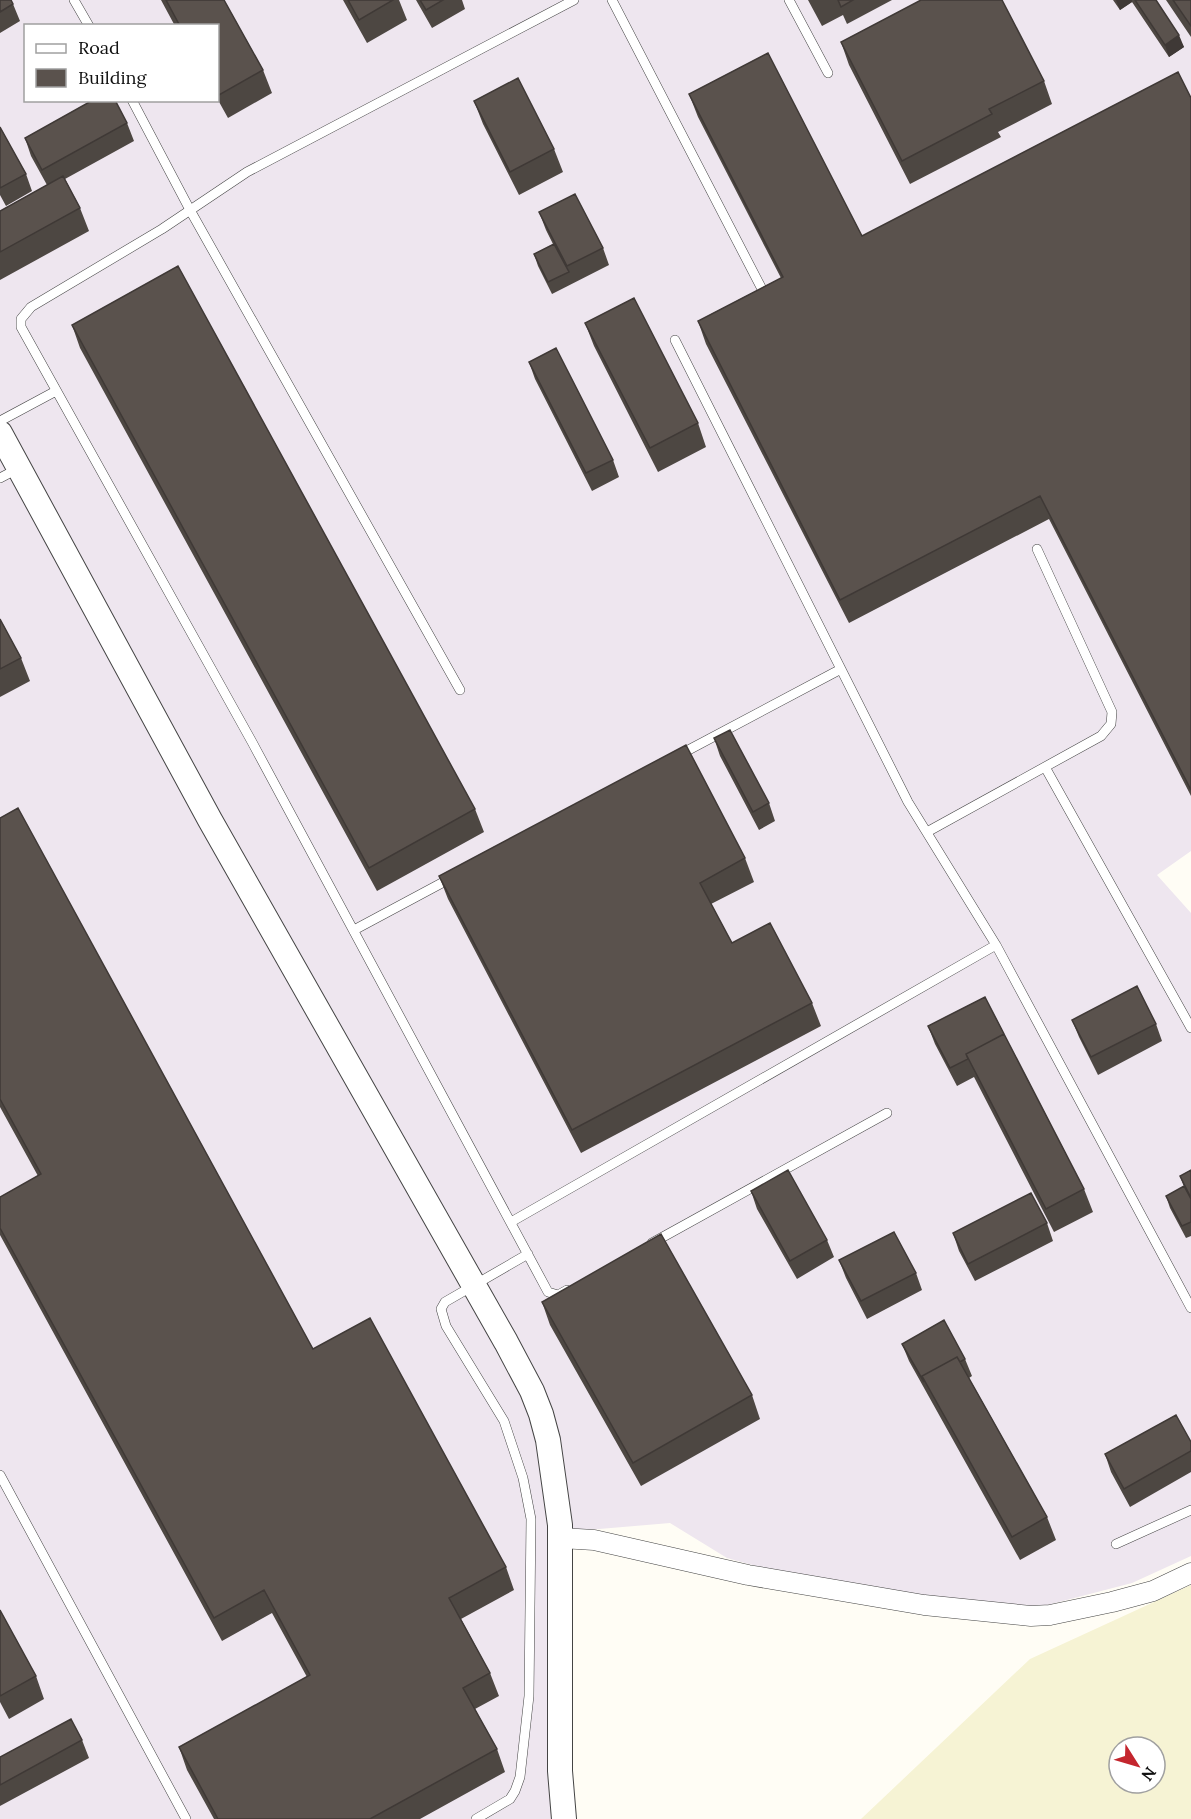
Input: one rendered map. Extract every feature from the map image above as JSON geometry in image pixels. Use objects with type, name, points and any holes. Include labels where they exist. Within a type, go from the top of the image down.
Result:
[{"type":"street","points":[[0,433],[9,473],[210,820],[538,1404],[548,1440],[561,1538],[560,1771],[564,1819]]},
{"type":"street","points":[[561,1538],[594,1540],[748,1575],[924,1605],[1031,1616],[1050,1615],[1122,1600],[1153,1591],[1191,1573]]},
{"type":"lane","points":[[74,0],[88,24]]},
{"type":"lane","points":[[574,0],[247,172],[162,229],[31,307],[21,320],[21,327],[252,741],[548,1292],[558,1294],[579,1283]]},
{"type":"lane","points":[[612,0],[764,293]]},
{"type":"lane","points":[[789,0],[828,73]]},
{"type":"lane","points":[[133,102],[190,210],[460,690]]},
{"type":"lane","points":[[675,340],[908,802],[996,945],[1191,1308]]},
{"type":"lane","points":[[0,421],[56,391]]},
{"type":"lane","points":[[927,832],[1101,736],[1111,724],[1112,712],[1037,549]]},
{"type":"lane","points":[[675,758],[841,669]]},
{"type":"lane","points":[[1045,766],[1191,1028]]},
{"type":"lane","points":[[354,930],[457,874]]},
{"type":"lane","points":[[511,1222],[996,945]]},
{"type":"lane","points":[[640,1249],[887,1113]]},
{"type":"lane","points":[[476,1819],[510,1799],[520,1777],[529,1696],[531,1519],[523,1478],[504,1421],[446,1326],[441,1309],[445,1302],[528,1254]]},
{"type":"lane","points":[[0,1475],[186,1819]]},
{"type":"lane","points":[[1116,1544],[1191,1510]]},
{"type":"shaded area","points":[[0,0],[1191,0],[1191,851],[1157,875],[1191,913],[1191,1556],[1132,1583],[1032,1609],[867,1590],[789,1575],[727,1558],[670,1523],[552,1533],[559,1819],[0,1819]]},
{"type":"shaded area","points":[[1191,1585],[1191,1819],[861,1819],[1030,1659]]},
{"type":"building","points":[[0,0],[11,0],[13,4],[0,12]]},
{"type":"building","points":[[166,0],[224,0],[263,70],[219,95],[219,24],[179,24]]},
{"type":"building","points":[[348,0],[393,0],[359,20]]},
{"type":"building","points":[[420,0],[443,0],[426,10]]},
{"type":"building","points":[[838,0],[853,0],[841,7]]},
{"type":"building","points":[[921,0],[1002,0],[1044,81],[989,109],[992,114],[902,161],[841,42]]},
{"type":"building","points":[[1135,0],[1156,0],[1179,35],[1165,45]]},
{"type":"building","points":[[1173,0],[1191,0],[1191,26]]},
{"type":"building","points":[[768,53],[862,236],[1178,72],[1191,98],[1191,790],[1040,496],[840,600],[698,321],[783,277],[689,94]]},
{"type":"building","points":[[518,78],[554,149],[510,172],[474,101]]},
{"type":"building","points":[[89,102],[116,102],[127,123],[42,170],[25,138]]},
{"type":"building","points":[[0,127],[26,174],[0,188]]},
{"type":"building","points":[[63,176],[80,208],[0,252],[0,211]]},
{"type":"building","points":[[575,194],[603,248],[567,266],[539,212]]},
{"type":"building","points":[[554,244],[569,272],[548,282],[534,254]]},
{"type":"building","points":[[178,266],[475,809],[369,868],[72,325]]},
{"type":"building","points":[[634,298],[698,423],[650,448],[585,323]]},
{"type":"building","points":[[556,348],[613,460],[586,473],[529,362]]},
{"type":"building","points":[[0,619],[21,658],[0,669]]},
{"type":"building","points":[[730,730],[769,803],[753,812],[714,738]]},
{"type":"building","points":[[686,745],[745,858],[700,883],[732,943],[770,923],[812,1003],[572,1130],[439,876]]},
{"type":"building","points":[[18,808],[313,1349],[370,1318],[506,1567],[449,1598],[490,1673],[463,1688],[497,1749],[370,1819],[218,1819],[179,1747],[310,1675],[264,1590],[214,1618],[0,1228],[0,1197],[41,1174],[0,1099],[0,818]]},
{"type":"building","points":[[1137,986],[1156,1024],[1091,1057],[1072,1020]]},
{"type":"building","points":[[985,997],[1004,1034],[966,1054],[968,1059],[950,1068],[928,1026]]},
{"type":"building","points":[[1004,1034],[1084,1189],[1046,1209],[966,1054]]},
{"type":"building","points":[[788,1170],[827,1240],[790,1261],[751,1191]]},
{"type":"building","points":[[1191,1170],[1191,1198],[1180,1176]]},
{"type":"building","points":[[1184,1186],[1191,1199],[1191,1222],[1182,1226],[1166,1196]]},
{"type":"building","points":[[1031,1193],[1047,1223],[968,1264],[953,1233]]},
{"type":"building","points":[[894,1232],[916,1273],[861,1301],[839,1260]]},
{"type":"building","points":[[661,1234],[752,1395],[633,1463],[542,1302]]},
{"type":"building","points":[[944,1320],[965,1359],[960,1362],[957,1357],[922,1376],[924,1382],[902,1344]]},
{"type":"building","points":[[957,1357],[1047,1517],[1012,1537],[922,1376]]},
{"type":"building","points":[[1176,1415],[1191,1442],[1191,1451],[1124,1489],[1105,1454]]},
{"type":"building","points":[[0,1610],[36,1676],[0,1696]]},
{"type":"building","points":[[71,1719],[82,1740],[0,1785],[0,1757]]}]
